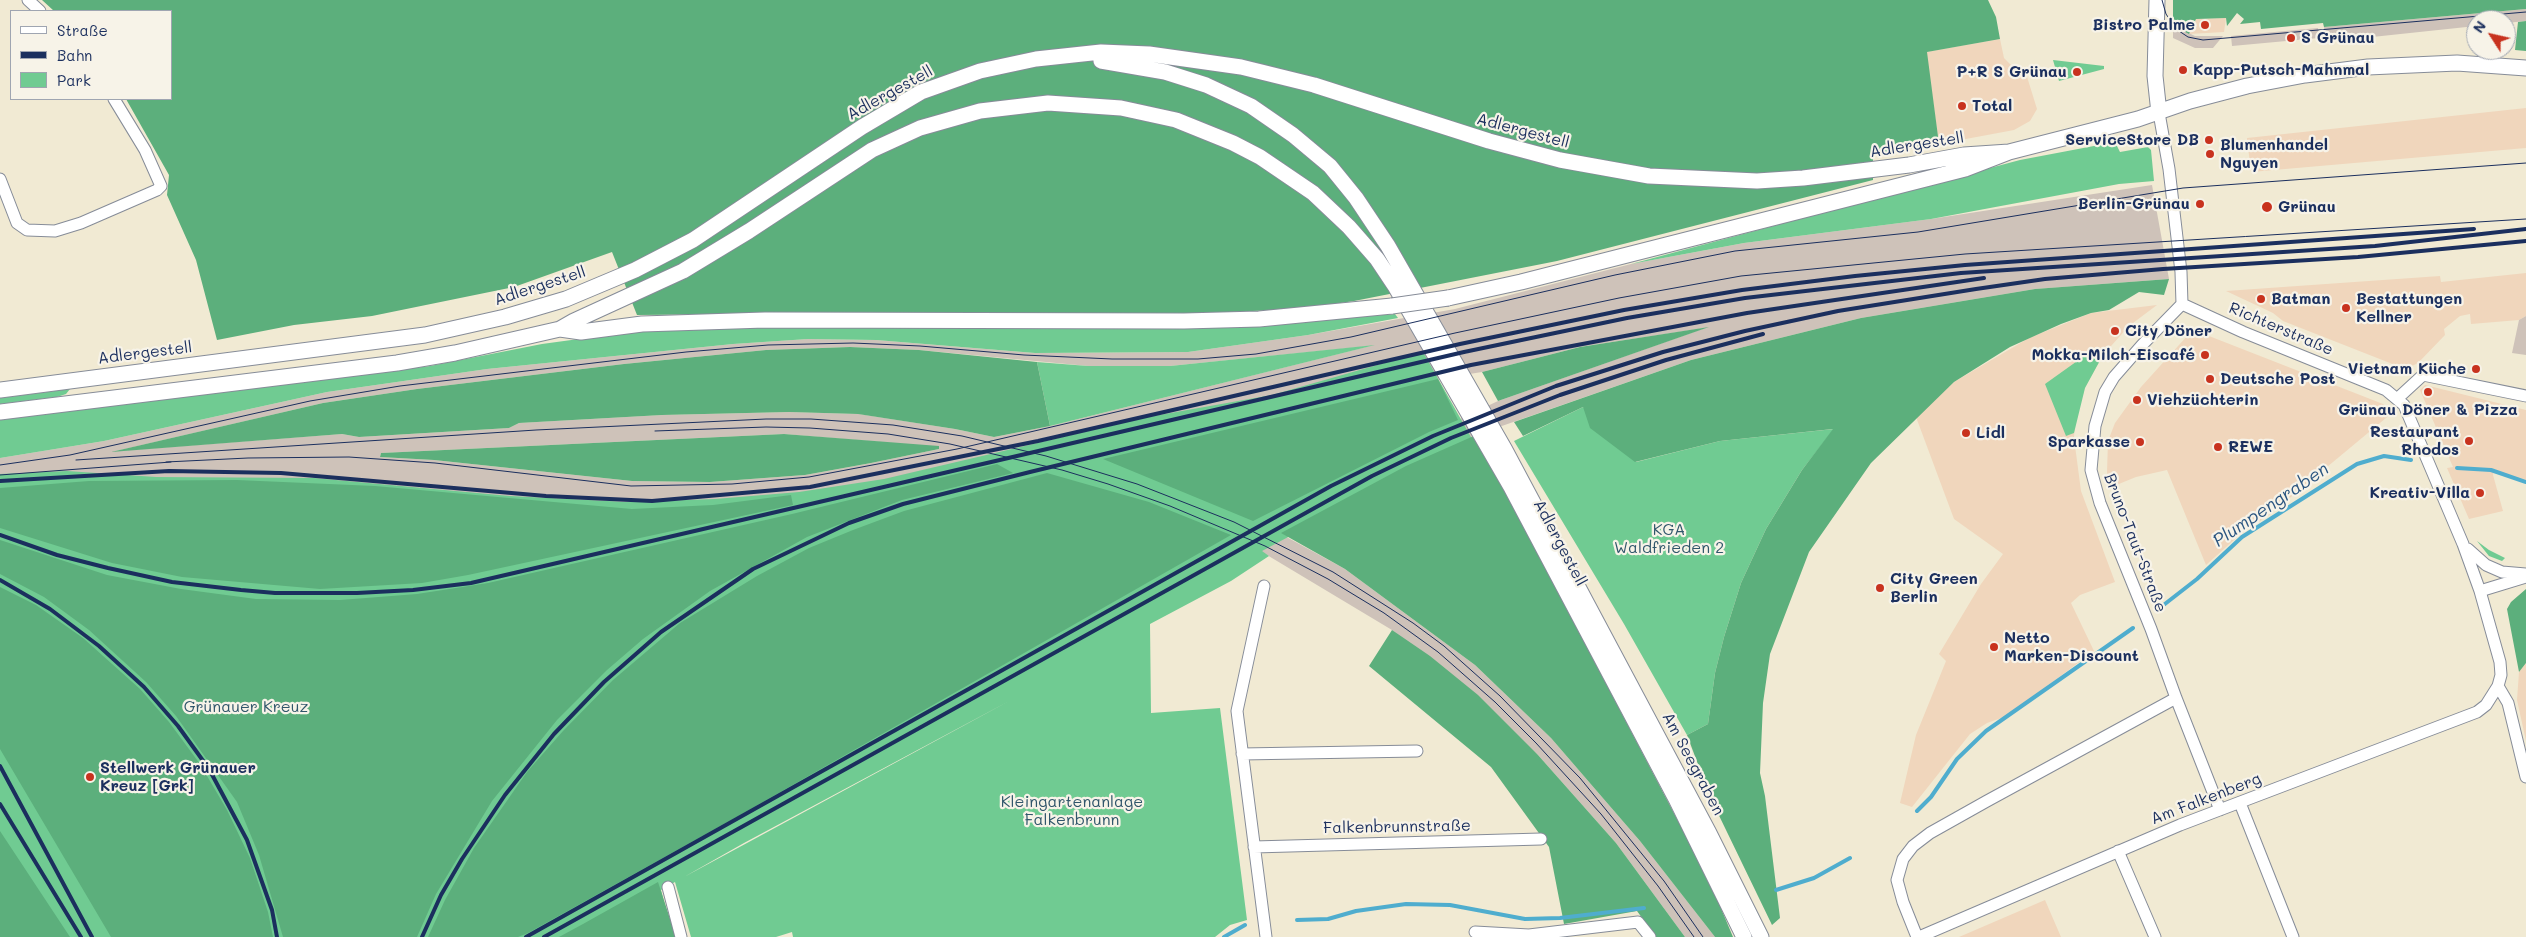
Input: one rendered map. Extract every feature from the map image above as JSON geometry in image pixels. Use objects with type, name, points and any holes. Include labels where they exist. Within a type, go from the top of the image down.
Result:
[{"type":"main road","points":[[2156,0],[2155,76],[2159,113]]},
{"type":"main road","name":"Adlergestell","points":[[0,390],[425,335],[505,317],[566,299],[635,270],[693,240],[862,127],[920,92],[980,71],[1036,59],[1101,52],[1149,54],[1241,67],[1314,85],[1489,141],[1560,160],[1649,176],[1757,181],[1803,178],[1909,165],[1964,155],[2009,152]]},
{"type":"main road","name":"Adlergestell","points":[[1036,59],[1119,63],[1165,72],[1206,85],[1251,106],[1293,134],[1330,166],[1356,198],[1388,246],[1505,450],[1586,613]]},
{"type":"main road","name":"Adlergestell","points":[[560,329],[581,332],[642,324],[765,320],[1193,321],[1259,319],[1392,306],[1448,298],[1530,280],[1955,172],[2009,152],[2159,113],[2190,101],[2247,86],[2332,71],[2440,64],[2501,65],[2526,68]]},
{"type":"main road","name":"Adlergestell","points":[[0,412],[397,363],[455,353],[560,329],[683,271],[749,231],[872,150],[920,128],[980,112],[1048,103],[1121,108],[1176,120],[1233,143],[1287,174],[1313,193],[1349,227],[1377,259],[1395,286],[1586,613]]},
{"type":"main road","points":[[159,369],[161,392]]},
{"type":"main road","name":"Am Seegraben","points":[[1586,613],[1744,937]]},
{"type":"main road","name":"Am Seegraben","points":[[1586,613],[1709,833],[1761,937]]},
{"type":"street","points":[[28,0],[39,10]]},
{"type":"street","points":[[0,179],[17,223],[27,230],[55,231],[81,223],[157,190],[161,186],[145,150],[115,100]]},
{"type":"street","points":[[2159,113],[2164,137],[2182,272],[2182,304]]},
{"type":"street","name":"Richterstraße","points":[[2182,304],[2243,332],[2386,390],[2398,398]]},
{"type":"street","name":"Bruno-Taut-Straße","points":[[2182,304],[2114,377],[2105,392],[2095,426],[2091,470],[2100,503],[2151,628],[2220,810]]},
{"type":"street","points":[[2526,396],[2423,375],[2398,398],[2404,405],[2463,544],[2480,591],[2500,662],[2501,675],[2498,686],[2508,703],[2526,777]]},
{"type":"street","points":[[2463,544],[2486,565],[2502,572],[2526,576]]},
{"type":"street","points":[[2480,591],[2526,576]]},
{"type":"street","points":[[1264,586],[1237,711],[1266,937]]},
{"type":"street","name":"Am Falkenberg","points":[[2176,698],[1930,833],[1913,846],[1903,859],[1897,880],[1902,902],[1918,937],[2118,851],[2477,712],[2486,705],[2498,686]]},
{"type":"street","points":[[1242,754],[1417,751]]},
{"type":"street","points":[[2240,803],[2293,937]]},
{"type":"street","name":"Falkenbrunnstraße","points":[[1254,846],[1541,839]]},
{"type":"street","points":[[2118,851],[2155,937]]},
{"type":"street","points":[[668,887],[681,937]]},
{"type":"street","points":[[1475,932],[1529,935],[1638,922],[1650,937]]},
{"type":"shaded area","points":[[2526,9],[2526,21],[2516,22],[2515,10]]},
{"type":"shaded area","points":[[2466,14],[2466,27],[2325,42],[2324,27]]},
{"type":"shaded area","points":[[2226,18],[2224,32],[2189,34],[2196,19]]},
{"type":"shaded area","points":[[2173,22],[2178,28],[2195,36],[2223,36],[2213,48],[2195,48],[2173,38]]},
{"type":"shaded area","points":[[2318,28],[2319,38],[2232,46],[2231,36]]},
{"type":"shaded area","points":[[2000,39],[2004,58],[2011,65],[2024,67],[2037,109],[2030,121],[2014,130],[1939,144],[1926,52]]},
{"type":"shaded area","points":[[2526,108],[2526,148],[2251,172],[2247,138]]},
{"type":"shaded area","points":[[2152,185],[2169,279],[2035,289],[1861,318],[1691,360],[1476,435],[1406,465],[1281,534],[1345,569],[1475,665],[1551,738],[1640,841],[1715,937],[1685,937],[1616,843],[1538,755],[1392,630],[1252,546],[792,514],[0,528],[713,505],[0,488],[0,458],[104,441],[327,392],[487,369],[733,344],[808,339],[876,340],[1035,353],[1188,352],[1308,335],[1455,309],[1631,264],[1744,243],[1931,219]],"holes":[[[1705,328],[1498,401],[1458,420],[1438,379],[1482,372],[1580,347]],[[1370,346],[1050,426],[994,437],[859,414],[789,412],[662,415],[519,423],[509,428],[359,437],[342,434],[116,451],[323,403],[417,389],[624,364],[766,350],[850,347],[919,350],[1088,366],[1170,366]],[[784,434],[939,447],[939,449],[805,475],[710,482],[632,481],[434,460],[380,457],[381,453]]]},
{"type":"shaded area","points":[[2526,273],[2526,316],[2519,320],[2471,324],[2470,314],[2460,316],[2444,329],[2445,335],[2418,363],[2410,367],[2395,365],[2283,321],[2273,313],[2226,291],[2440,276],[2441,282]]},
{"type":"shaded area","points":[[2157,305],[2129,326],[2103,355],[2085,387],[2075,423],[2074,438],[2081,491],[2115,582],[2080,595],[2071,603],[2094,651],[2007,716],[1987,723],[1970,734],[1912,807],[1900,803],[1916,735],[1946,661],[1939,654],[1981,584],[2003,554],[1954,519],[1916,417],[1954,382],[2029,338],[2091,313]]},
{"type":"shaded area","points":[[2526,316],[2526,355],[2512,353],[2519,320]]},
{"type":"shaded area","points":[[2188,335],[2209,336],[2383,404],[2392,413],[2268,516],[2244,531],[2206,565],[2167,470],[2136,477],[2109,488],[2107,472],[2108,441],[2115,423],[2141,387]]},
{"type":"shaded area","points":[[2425,385],[2526,410],[2526,480],[2517,479],[2494,469],[2493,475],[2503,511],[2469,519],[2447,468],[2453,467],[2420,390]]},
{"type":"shaded area","points":[[2526,663],[2526,741],[2517,700],[2519,672]]},
{"type":"shaded area","points":[[2045,900],[2061,937],[1959,937]]},
{"type":"green space","points":[[42,0],[1988,0],[1996,17],[2000,39],[1927,52],[1939,144],[1873,155],[1873,180],[1557,261],[1354,301],[1301,309],[1180,314],[840,313],[637,315],[612,252],[514,287],[372,316],[294,325],[217,340],[196,260],[167,195],[169,175],[127,100],[172,100],[172,10],[53,10]]},
{"type":"green space","points":[[2173,0],[2526,0],[2526,9],[2466,10],[2466,14],[2324,27],[2323,23],[2261,29],[2260,22],[2240,24],[2244,19],[2237,13],[2227,26],[2226,18],[2196,19],[2189,34],[2178,28],[2173,22]]},
{"type":"green space","points":[[2526,21],[2526,51],[2516,50],[2518,22]]},
{"type":"green space","points":[[2053,60],[2104,66],[2104,69],[2059,81]]},
{"type":"green space","points":[[2115,142],[2120,152],[2148,147],[2151,150],[2154,181],[2119,184],[1931,219],[1744,243],[1631,264],[2020,160]]},
{"type":"green space","points":[[2169,279],[2164,295],[2139,292],[2109,310],[2091,313],[2061,324],[2010,347],[1954,382],[1871,463],[1809,552],[1770,654],[1763,703],[1760,773],[1765,796],[1780,918],[1772,925],[1711,799],[1687,735],[1708,724],[1715,673],[1724,637],[1741,583],[1766,529],[1802,470],[1833,429],[1720,441],[1635,462],[1590,428],[1583,407],[1523,436],[1514,422],[1691,360],[1861,318],[2035,289]]},
{"type":"green space","points":[[1395,314],[1398,318],[1308,335],[1188,352],[1035,353],[876,340],[808,339],[733,344],[487,369],[327,392],[104,441],[0,458],[0,420],[430,366],[542,344],[630,332],[724,327],[1177,329],[1243,326]]},
{"type":"green space","points":[[1709,327],[1498,401],[1482,372],[1580,347]]},
{"type":"green space","points":[[1375,345],[1050,426],[1037,362],[1088,366],[1170,366]]},
{"type":"green space","points":[[850,347],[919,350],[1037,362],[1050,426],[994,437],[858,414],[789,412],[662,415],[519,423],[509,428],[359,437],[342,434],[111,452],[323,403],[417,389],[624,364],[766,350]]},
{"type":"green space","points":[[2094,349],[2103,355],[2085,388],[2074,433],[2066,436],[2045,384]]},
{"type":"green space","name":"Grünauer Kreuz","points":[[1423,352],[1476,446],[1333,513],[1262,551],[1269,556],[1231,581],[1150,624],[1151,713],[1220,708],[1247,920],[1230,925],[1215,937],[793,937],[792,932],[776,937],[691,937],[675,882],[661,890],[673,937],[0,937],[0,474],[67,471],[156,477],[314,478],[510,496],[627,502],[715,499],[799,492],[884,479],[1148,417],[1272,395]],"holes":[[[1011,700],[684,877],[744,843]]]},
{"type":"green space","points":[[1438,379],[1458,420],[1429,432],[1253,521],[1103,459]]},
{"type":"green space","points":[[70,389],[66,394],[57,397],[0,404],[0,398]]},
{"type":"green space","name":"KGA Waldfrieden 2","points":[[1583,407],[1636,462],[1720,441],[1834,429],[1802,470],[1766,529],[1741,583],[1724,637],[1715,673],[1708,724],[1687,735],[1624,624],[1514,441]]},
{"type":"green space","points":[[784,434],[939,446],[939,449],[805,475],[710,482],[632,481],[434,460],[380,457],[381,453]]},
{"type":"green space","points":[[1476,435],[1710,882],[1733,937],[1715,937],[1640,841],[1551,738],[1475,665],[1345,569],[1281,533],[1406,466]]},
{"type":"green space","points":[[997,464],[1013,473],[902,500],[807,537],[710,591],[643,639],[607,670],[557,720],[492,801],[436,894],[417,937],[283,937],[259,855],[237,802],[176,716],[146,682],[89,630],[44,597],[0,574],[0,540],[107,575],[181,589],[256,599],[340,600],[417,594],[488,583],[792,514]]},
{"type":"green space","points":[[1047,473],[1149,502],[1231,535],[740,815],[528,933],[518,937],[428,937],[445,900],[474,848],[527,772],[563,731],[613,680],[680,623],[757,576],[809,548],[853,530],[904,511]]},
{"type":"green space","points":[[237,480],[375,486],[632,509],[713,505],[791,495],[793,505],[468,575],[422,583],[320,589],[182,577],[112,563],[0,528],[0,488],[89,481]]},
{"type":"green space","points":[[2477,541],[2505,558],[2502,561],[2489,556]]},
{"type":"green space","points":[[0,587],[36,605],[83,638],[140,689],[169,722],[200,764],[227,810],[250,858],[268,912],[273,937],[111,937],[0,749]]},
{"type":"green space","points":[[2526,589],[2526,663],[2519,672],[2507,609],[2511,602]]},
{"type":"green space","points":[[1392,630],[1430,656],[1478,695],[1538,755],[1616,843],[1685,937],[1656,937],[1637,911],[1564,924],[1549,847],[1491,767],[1369,666]]},
{"type":"green space","points":[[0,831],[70,937],[0,937]]},
{"type":"green space","points":[[658,882],[676,937],[559,937],[583,924]]},
{"type":"waterway","name":"Plumpengraben","points":[[2161,607],[2197,579],[2242,537],[2357,464],[2384,456],[2411,460]]},
{"type":"waterway","name":"Plumpengraben","points":[[2457,468],[2491,470],[2526,482]]},
{"type":"waterway","name":"Plumpengraben","points":[[1917,811],[1931,797],[1957,759],[1986,731],[2133,628]]},
{"type":"waterway","name":"Plumpengraben","points":[[1776,890],[1814,878],[1850,858]]},
{"type":"waterway","name":"Plumpengraben","points":[[1297,920],[1328,919],[1356,911],[1406,904],[1450,905],[1525,919],[1560,918],[1644,908]]},
{"type":"waterway","name":"Plumpengraben","points":[[1224,937],[1245,925]]},
{"type":"tram line","points":[[2162,0],[2166,14],[2176,29],[2188,37],[2203,40],[2526,12]]},
{"type":"tram line","points":[[0,465],[70,455],[310,401],[400,386],[686,352],[768,345],[853,343],[1112,359],[1198,359],[1256,354],[1351,337],[1615,275],[1735,251],[1918,232],[2183,188],[2526,163]]},
{"type":"tram line","points":[[166,462],[248,458],[349,457],[435,463],[631,486],[732,484],[809,477],[957,449],[1455,333],[1619,298],[1741,276],[1965,254],[2526,219]]},
{"type":"tram line","points":[[76,460],[536,430],[766,419],[811,419],[893,425],[962,436],[1046,456],[1137,484],[1234,522],[1333,572],[1413,623],[1444,646],[1500,696],[1580,778],[1664,881],[1703,937]]},
{"type":"tram line","points":[[655,431],[766,427],[810,428],[888,434],[950,444],[1062,470],[1108,484],[1170,506],[1265,546],[1328,579],[1384,613],[1438,652],[1495,702],[1536,743],[1601,814],[1658,886],[1694,937]]},
{"type":"tram line","points":[[0,475],[171,462]]},
{"type":"railway","points":[[0,481],[169,471],[281,473],[546,496],[652,501],[810,487],[1038,441],[1460,344],[1624,310],[1742,290],[1965,265],[2474,229]]},
{"type":"railway","points":[[0,535],[57,555],[108,568],[172,582],[241,590],[275,593],[357,593],[413,590],[471,583],[1464,352],[1627,318],[1745,298],[1961,273],[2375,246],[2526,229]]},
{"type":"railway","points":[[526,937],[1331,486],[1433,436],[1556,386],[1663,352],[1745,331],[1838,311],[1976,289],[2045,279],[2163,269],[2358,257],[2526,241]]},
{"type":"railway","points":[[422,937],[441,895],[462,859],[505,795],[554,734],[604,682],[661,632],[753,569],[849,523],[903,504],[1471,365],[1747,313],[1984,278]]},
{"type":"railway","points":[[544,937],[1372,476],[1451,438],[1560,395],[1666,360],[1763,334]]},
{"type":"railway","points":[[0,580],[50,609],[99,646],[144,687],[178,726],[209,769],[247,840],[272,910],[277,937]]},
{"type":"railway","points":[[0,766],[92,937]]},
{"type":"railway","points":[[0,804],[81,937]]},
{"type":"place","name":"Bistro Palme","points":[[2205,25]]},
{"type":"place","name":"S Grünau","points":[[2291,38]]},
{"type":"place","name":"Kapp-Putsch-Mahnmal","points":[[2183,70]]},
{"type":"place","name":"P+R S Grünau","points":[[2077,72]]},
{"type":"place","name":"Total","points":[[1962,106]]},
{"type":"place","name":"ServiceStore DB","points":[[2209,140]]},
{"type":"place","name":"Blumenhandel Nguyen","points":[[2210,154]]},
{"type":"place","name":"Berlin-Grünau","points":[[2200,204]]},
{"type":"place","name":"Grünau","points":[[2267,207]]},
{"type":"place","name":"Batman","points":[[2261,299]]},
{"type":"place","name":"Bestattungen Kellner","points":[[2346,308]]},
{"type":"place","name":"City Döner","points":[[2115,331]]},
{"type":"place","name":"Mokka-Milch-Eiscafé","points":[[2205,355]]},
{"type":"place","name":"Vietnam Küche","points":[[2476,369]]},
{"type":"place","name":"Deutsche Post","points":[[2210,379]]},
{"type":"place","name":"Grünau Döner & Pizza","points":[[2428,392]]},
{"type":"place","name":"Viehzüchterin","points":[[2137,400]]},
{"type":"place","name":"Lidl","points":[[1966,433]]},
{"type":"place","name":"Restaurant Rhodos","points":[[2469,441]]},
{"type":"place","name":"Sparkasse","points":[[2140,442]]},
{"type":"place","name":"REWE","points":[[2218,447]]},
{"type":"place","name":"Kreativ-Villa","points":[[2480,493]]},
{"type":"place","name":"City Green Berlin","points":[[1880,588]]},
{"type":"place","name":"Netto Marken-Discount","points":[[1994,647]]},
{"type":"place","name":"Stellwerk Grünauer Kreuz [Grk]","points":[[90,777]]},
{"type":"park label","name":"Kleingartenanlage Falkenbrunn","points":[[1072,811]]}]
